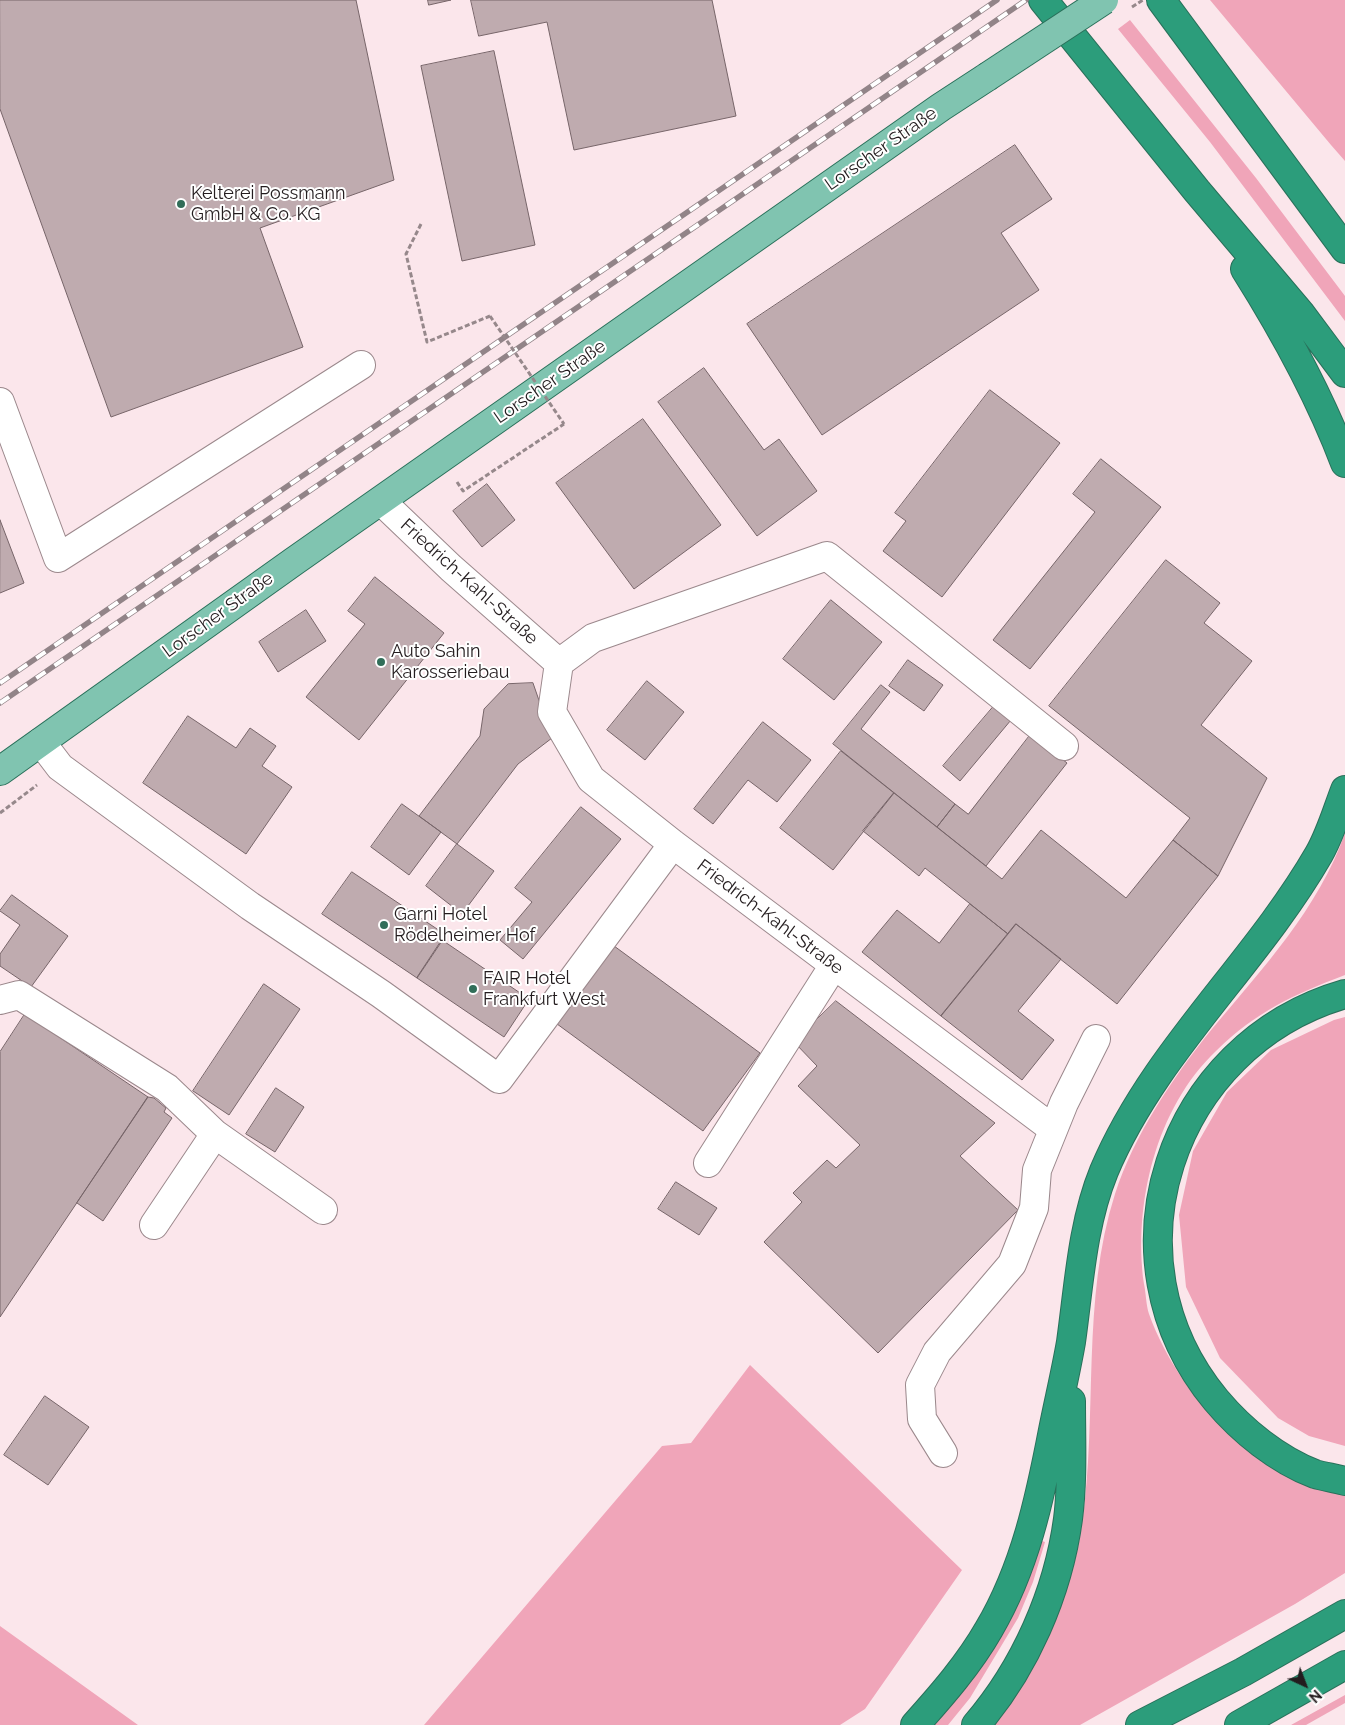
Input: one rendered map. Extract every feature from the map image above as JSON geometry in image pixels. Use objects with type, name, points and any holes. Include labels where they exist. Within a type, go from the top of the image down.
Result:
[{"type":"highway","points":[[1043,0],[1197,191],[1301,314],[1345,373]]},
{"type":"highway","points":[[1161,0],[1344,247]]},
{"type":"highway","points":[[1197,191],[1277,320],[1318,396],[1345,463]]},
{"type":"highway","points":[[915,1725],[968,1661],[989,1628],[1012,1584],[1028,1539],[1042,1486],[1070,1344],[1085,1238],[1104,1173],[1140,1101],[1195,1023],[1274,922],[1321,852],[1345,790]]},
{"type":"highway","points":[[1345,994],[1309,1007],[1278,1024],[1247,1045],[1208,1088],[1191,1113],[1169,1166],[1158,1223],[1157,1255],[1168,1314],[1190,1365],[1228,1415],[1254,1438],[1278,1454],[1316,1474],[1345,1480]]},
{"type":"highway","points":[[976,1725],[1007,1683],[1028,1645],[1045,1606],[1059,1564],[1068,1519],[1072,1475],[1070,1344]]},
{"type":"highway","points":[[1140,1725],[1243,1672],[1345,1614]]},
{"type":"highway","points":[[1239,1725],[1345,1665]]},
{"type":"main road","name":"Lorscher Straße","points":[[0,771],[933,113],[1104,0]]},
{"type":"street","points":[[0,402],[58,558],[361,365]]},
{"type":"street","name":"Friedrich-Kahl-Straße","points":[[381,501],[451,568],[559,663],[552,712],[591,779],[673,844],[1053,1129]]},
{"type":"street","points":[[559,663],[593,638],[826,556],[1064,746]]},
{"type":"street","points":[[41,742],[60,767],[92,791],[250,906],[381,994],[499,1079],[673,844]]},
{"type":"street","points":[[708,1163],[834,965]]},
{"type":"street","points":[[0,1000],[19,995],[166,1088],[215,1134],[323,1210]]},
{"type":"street","points":[[943,1453],[922,1419],[920,1385],[937,1352],[1012,1264],[1034,1208],[1037,1170],[1053,1129],[1096,1039]]},
{"type":"street","points":[[154,1225],[215,1134]]},
{"type":"path","points":[[421,224],[406,254],[427,342],[490,316],[564,424],[463,491],[456,480]]},
{"type":"shaded area","points":[[1210,0],[1345,0],[1345,161],[1331,145]]},
{"type":"shaded area","points":[[1130,20],[1256,178],[1345,296],[1345,321],[1210,142],[1118,29]]},
{"type":"shaded area","points":[[1345,833],[1345,975],[1292,997],[1261,1015],[1231,1037],[1195,1074],[1178,1100],[1164,1129],[1153,1159],[1146,1190],[1141,1253],[1147,1307],[1155,1330],[1173,1364],[1195,1397],[1234,1436],[1345,1493],[1345,1573],[1295,1604],[1080,1725],[993,1725],[1038,1655],[1061,1604],[1077,1551],[1087,1483],[1094,1316],[1098,1275],[1104,1234],[1123,1172],[1156,1107],[1183,1067],[1288,937],[1305,912],[1334,860]]},
{"type":"shaded area","points":[[1345,1017],[1345,1446],[1309,1436],[1278,1418],[1220,1358],[1186,1287],[1179,1215],[1193,1151],[1227,1092],[1271,1050],[1334,1020]]},
{"type":"shaded area","points":[[750,1365],[962,1570],[865,1709],[840,1725],[424,1725],[662,1446],[691,1443]]},
{"type":"shaded area","points":[[1042,1541],[1045,1542],[1033,1582],[1018,1618],[970,1698],[948,1725],[931,1725],[1019,1598]]},
{"type":"shaded area","points":[[0,1626],[138,1725],[0,1725]]},
{"type":"shaded area","points":[[1345,1695],[1345,1703],[1306,1725],[1291,1725]]},
{"type":"building","name":"Kelterei Possmann GmbH & Co. KG","points":[[0,0],[356,0],[394,180],[260,228],[303,347],[111,417],[0,109]]},
{"type":"building","points":[[428,0],[451,0],[429,5]]},
{"type":"building","points":[[471,0],[712,0],[736,116],[574,150],[547,22],[479,36]]},
{"type":"building","points":[[494,51],[535,245],[462,261],[421,66]]},
{"type":"building","points":[[1015,145],[1052,199],[1001,233],[1039,290],[822,435],[747,324]]},
{"type":"building","points":[[704,368],[764,450],[779,439],[817,491],[757,536],[658,402]]},
{"type":"building","points":[[990,390],[1060,443],[942,597],[883,551],[906,521],[895,513]]},
{"type":"building","points":[[643,419],[721,525],[634,589],[556,483]]},
{"type":"building","points":[[1101,459],[1161,507],[1030,669],[993,640],[1095,512],[1073,494]]},
{"type":"building","points":[[487,484],[515,520],[482,547],[453,511]]},
{"type":"building","points":[[0,520],[24,583],[0,593]]},
{"type":"building","points":[[1166,560],[1220,603],[1204,623],[1252,661],[1201,725],[1267,778],[1218,876],[1173,840],[1190,818],[1049,706]]},
{"type":"building","points":[[375,577],[444,633],[359,740],[306,697],[365,624],[348,611]]},
{"type":"building","points":[[831,600],[882,642],[834,700],[783,659]]},
{"type":"building","points":[[306,610],[326,641],[278,672],[259,642]]},
{"type":"building","points":[[908,660],[943,685],[924,711],[889,686]]},
{"type":"building","points":[[647,681],[684,712],[645,760],[607,730]]},
{"type":"building","points":[[533,683],[552,738],[518,764],[457,844],[419,816],[480,736],[484,709],[508,684]]},
{"type":"building","points":[[881,685],[890,692],[861,729],[955,804],[937,827],[833,744]]},
{"type":"building","points":[[994,706],[1011,720],[960,781],[943,766]]},
{"type":"building","points":[[188,716],[236,748],[250,728],[276,746],[262,766],[292,787],[246,854],[143,783]]},
{"type":"building","points":[[763,722],[811,760],[777,802],[748,780],[713,824],[694,809]]},
{"type":"building","points":[[1031,734],[1067,763],[986,866],[937,827],[955,804],[968,814]]},
{"type":"building","points":[[841,751],[894,793],[833,870],[780,828]]},
{"type":"building","points":[[894,793],[1002,879],[1041,830],[1126,898],[1173,840],[1218,876],[1117,1004],[1016,924],[1008,934],[925,868],[919,876],[863,831]]},
{"type":"building","points":[[402,804],[441,832],[409,875],[371,847]]},
{"type":"building","points":[[581,807],[621,839],[523,959],[500,940],[532,902],[515,888]]},
{"type":"building","points":[[457,844],[494,871],[462,914],[426,886]]},
{"type":"building","name":"Garni Hotel Rödelheimer Hof","points":[[352,872],[446,935],[417,978],[322,914]]},
{"type":"building","points":[[12,895],[68,936],[31,987],[0,966],[0,954],[20,925],[0,911]]},
{"type":"building","points":[[970,904],[1008,934],[941,1016],[862,952],[897,910],[939,943]]},
{"type":"building","points":[[1016,924],[1061,959],[1018,1011],[1054,1040],[1022,1080],[941,1016]]},
{"type":"building","name":"FAIR Hotel Frankfurt West","points":[[442,940],[529,999],[504,1037],[417,978]]},
{"type":"building","points":[[610,943],[760,1053],[703,1131],[553,1021]]},
{"type":"building","points":[[264,984],[300,1009],[229,1115],[193,1091]]},
{"type":"building","points":[[836,1001],[995,1123],[960,1156],[1018,1210],[878,1353],[764,1242],[802,1202],[793,1193],[827,1160],[836,1168],[860,1145],[798,1086],[817,1066],[794,1042]]},
{"type":"building","points":[[25,1014],[148,1097],[0,1317],[0,1052]]},
{"type":"building","points":[[276,1088],[304,1107],[275,1152],[246,1134]]},
{"type":"building","points":[[148,1097],[154,1098],[166,1108],[164,1112],[172,1118],[103,1221],[77,1203]]},
{"type":"building","points":[[676,1182],[717,1208],[699,1235],[658,1209]]},
{"type":"building","points":[[45,1396],[89,1427],[48,1485],[4,1455]]},
{"type":"railway","points":[[0,683],[997,0]]},
{"type":"railway","points":[[0,703],[1026,0]]},
{"type":"place","name":"Kelterei Possmann GmbH & Co. KG","points":[[181,204]]},
{"type":"place","name":"Auto Sahin Karosseriebau","points":[[381,662]]},
{"type":"place","name":"Garni Hotel Rödelheimer Hof","points":[[384,925]]},
{"type":"place","name":"FAIR Hotel Frankfurt West","points":[[473,989]]}]
